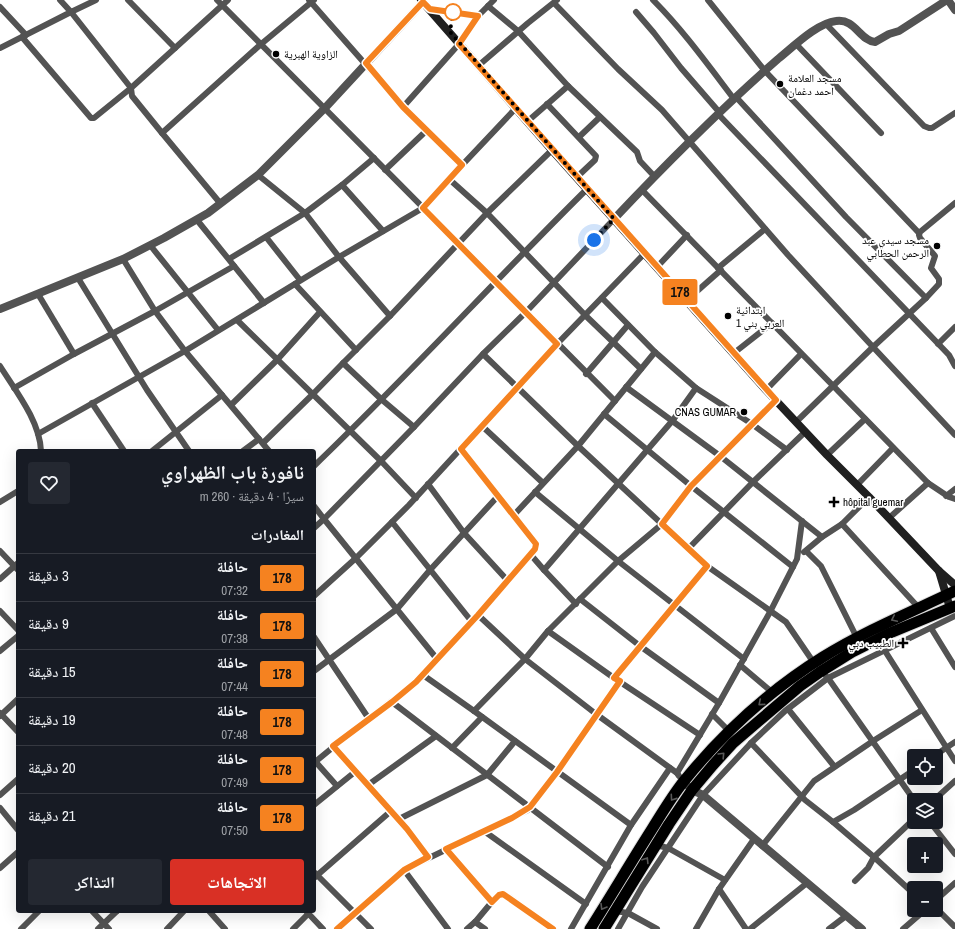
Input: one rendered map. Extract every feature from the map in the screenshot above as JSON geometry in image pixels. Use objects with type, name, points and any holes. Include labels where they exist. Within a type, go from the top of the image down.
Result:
[{"type":"highway","points":[[590,929],[633,858],[684,781],[729,731],[773,693],[821,671],[856,638],[950,593]]},
{"type":"highway","points":[[604,929],[615,911],[637,886],[684,781],[713,764],[733,743],[800,686],[821,671],[852,652],[876,640],[953,610]]},
{"type":"main road","points":[[422,1],[552,150],[766,390],[939,571],[955,585]]},
{"type":"main road","points":[[939,571],[950,593],[953,610]]},
{"type":"street","points":[[60,0],[131,88],[132,96],[220,203]]},
{"type":"street","points":[[0,48],[96,0]]},
{"type":"street","points":[[128,0],[175,48]]},
{"type":"street","points":[[217,0],[614,401]]},
{"type":"street","points":[[0,7],[92,118],[131,88],[228,0]]},
{"type":"street","points":[[653,0],[670,17],[735,98],[846,217],[926,298]]},
{"type":"street","points":[[708,0],[765,71],[919,233],[920,238],[934,256],[931,268],[940,280],[937,287],[926,298],[832,386],[796,422]]},
{"type":"street","points":[[316,526],[414,427],[483,354],[526,312],[642,190],[719,113],[796,44],[826,24],[839,21],[849,23],[869,40],[875,42],[889,34],[899,31],[947,0],[955,10]]},
{"type":"street","points":[[162,133],[311,1],[403,107],[462,165]]},
{"type":"street","points":[[0,310],[124,259],[197,220],[258,175],[325,108],[422,1]]},
{"type":"street","points":[[478,66],[555,1],[618,69],[662,110],[765,229],[955,435]]},
{"type":"street","points":[[403,107],[459,44],[489,2],[518,31],[568,86],[637,152],[640,161],[655,177]]},
{"type":"street","points":[[430,9],[478,16]]},
{"type":"street","points":[[636,12],[719,113],[949,355],[955,366]]},
{"type":"street","points":[[826,24],[924,126],[932,128],[955,113]]},
{"type":"street","points":[[796,44],[881,133]]},
{"type":"street","points":[[528,121],[568,86]]},
{"type":"street","points":[[547,104],[595,154],[596,158],[576,177]]},
{"type":"street","points":[[38,434],[185,351],[339,257],[423,208],[516,108]]},
{"type":"street","points":[[579,137],[600,117]]},
{"type":"street","points":[[385,170],[426,131]]},
{"type":"street","points":[[247,449],[261,441],[312,395],[390,316],[487,213],[552,150]]},
{"type":"street","points":[[229,259],[305,213],[374,158]]},
{"type":"street","points":[[258,175],[305,213],[339,257],[390,316]]},
{"type":"street","points":[[449,179],[487,213],[586,316],[641,369]]},
{"type":"street","points":[[342,185],[383,231]]},
{"type":"street","points":[[316,464],[587,189]]},
{"type":"street","points":[[642,190],[865,420],[928,483],[950,498],[955,504]]},
{"type":"street","points":[[919,233],[955,203]]},
{"type":"street","points":[[197,220],[264,303]]},
{"type":"street","points":[[687,300],[765,229]]},
{"type":"street","points":[[657,267],[687,235]]},
{"type":"street","points":[[266,237],[320,312],[356,350]]},
{"type":"street","points":[[150,245],[218,330]]},
{"type":"street","points":[[316,594],[356,558],[416,498],[557,344],[586,316],[645,253]]},
{"type":"street","points":[[124,259],[155,311],[185,351],[267,449]]},
{"type":"street","points":[[14,388],[234,266]]},
{"type":"street","points":[[78,278],[139,377],[188,449]]},
{"type":"street","points":[[38,294],[74,354]]},
{"type":"street","points":[[602,298],[655,352],[696,388],[752,424],[786,450]]},
{"type":"street","points":[[231,406],[320,312]]},
{"type":"street","points":[[237,320],[416,498]]},
{"type":"street","points":[[734,353],[772,323]]},
{"type":"street","points":[[586,374],[628,325]]},
{"type":"street","points":[[938,344],[955,327]]},
{"type":"street","points":[[514,516],[578,446],[655,352]]},
{"type":"street","points":[[483,354],[688,550],[707,566],[770,612],[777,615],[788,625],[909,793]]},
{"type":"street","points":[[766,390],[801,354]]},
{"type":"street","points":[[343,362],[381,399],[414,427]]},
{"type":"street","points":[[0,366],[33,420],[41,443],[41,449]]},
{"type":"street","points":[[626,387],[673,420],[720,456],[822,538]]},
{"type":"street","points":[[544,570],[648,450],[673,420],[696,388]]},
{"type":"street","points":[[155,449],[222,395]]},
{"type":"street","points":[[474,711],[525,659],[548,630],[618,561],[662,524],[691,486],[776,400]]},
{"type":"street","points":[[92,404],[123,449]]},
{"type":"street","points":[[604,414],[691,486],[793,567]]},
{"type":"street","points":[[827,455],[865,420]]},
{"type":"street","points":[[482,426],[543,483]]},
{"type":"street","points":[[688,550],[753,482],[805,432]]},
{"type":"street","points":[[857,485],[893,448]]},
{"type":"street","points":[[316,760],[392,702],[423,675],[472,622],[535,549],[536,544],[461,449]]},
{"type":"street","points":[[889,518],[928,483]]},
{"type":"street","points":[[428,484],[464,533],[508,581]]},
{"type":"street","points":[[950,498],[955,489]]},
{"type":"street","points":[[0,502],[16,492]]},
{"type":"street","points":[[535,492],[618,561],[675,605],[742,662],[773,693]]},
{"type":"street","points":[[316,670],[397,609],[430,570],[498,496]]},
{"type":"street","points":[[797,559],[822,538],[842,524],[869,497]]},
{"type":"street","points":[[316,508],[437,659]]},
{"type":"street","points":[[684,781],[700,735],[770,612],[797,559],[802,521]]},
{"type":"street","points":[[392,522],[472,622]]},
{"type":"street","points":[[842,524],[919,608]]},
{"type":"street","points":[[0,551],[16,566]]},
{"type":"street","points":[[806,551],[820,566],[856,638]]},
{"type":"street","points":[[531,555],[544,570],[578,601],[719,703]]},
{"type":"street","points":[[337,929],[404,870],[428,857],[484,832],[530,807],[557,772],[640,646],[707,566]]},
{"type":"street","points":[[0,579],[16,568]]},
{"type":"street","points":[[618,929],[628,912],[637,886],[668,848],[703,795],[751,743],[788,709],[821,671],[885,651],[931,628],[953,610]]},
{"type":"street","points":[[0,611],[16,628]]},
{"type":"street","points":[[478,615],[525,659],[596,714],[670,768],[862,929]]},
{"type":"street","points":[[931,628],[955,666]]},
{"type":"street","points":[[548,630],[700,735]]},
{"type":"street","points":[[0,650],[16,638]]},
{"type":"street","points":[[316,640],[369,719]]},
{"type":"street","points":[[876,640],[885,651],[955,761]]},
{"type":"street","points":[[423,675],[631,825]]},
{"type":"street","points":[[16,701],[0,715],[16,730]]},
{"type":"street","points":[[392,702],[608,867]]},
{"type":"street","points":[[788,709],[834,766]]},
{"type":"street","points":[[762,846],[814,781],[872,741],[922,710]]},
{"type":"street","points":[[712,714],[729,731]]},
{"type":"street","points":[[452,748],[482,717]]},
{"type":"street","points":[[368,785],[436,736]]},
{"type":"street","points":[[398,819],[487,775],[515,741]]},
{"type":"street","points":[[943,750],[955,742]]},
{"type":"street","points":[[751,743],[802,796],[874,857],[907,888]]},
{"type":"street","points":[[333,746],[398,819],[428,857]]},
{"type":"street","points":[[316,762],[337,786]]},
{"type":"street","points":[[571,929],[631,825],[670,768]]},
{"type":"street","points":[[316,803],[356,771]]},
{"type":"street","points":[[833,822],[854,810],[907,774]]},
{"type":"street","points":[[0,795],[16,781]]},
{"type":"street","points":[[942,793],[955,781]]},
{"type":"street","points":[[0,808],[16,828]]},
{"type":"street","points":[[316,874],[391,811]]},
{"type":"street","points":[[856,881],[868,868],[874,857],[907,826]]},
{"type":"street","points":[[935,829],[955,854]]},
{"type":"street","points":[[484,832],[586,904]]},
{"type":"street","points":[[696,929],[718,889],[754,839]]},
{"type":"street","points":[[656,845],[668,848],[725,880]]},
{"type":"street","points":[[446,849],[492,902]]},
{"type":"street","points":[[0,868],[16,854]]},
{"type":"street","points":[[404,870],[448,929]]},
{"type":"street","points":[[316,876],[371,929]]},
{"type":"street","points":[[750,929],[807,883]]},
{"type":"street","points":[[943,894],[955,883]]},
{"type":"street","points":[[718,889],[746,929]]},
{"type":"street","points":[[467,929],[499,895],[503,894],[553,929]]},
{"type":"street","points":[[615,911],[628,912],[657,929]]},
{"type":"street","points":[[21,929],[37,913]]},
{"type":"street","points":[[94,913],[109,929]]},
{"type":"street","points":[[98,929],[115,913]]},
{"type":"street","points":[[167,929],[182,913]]},
{"type":"street","points":[[213,913],[225,929]]},
{"type":"street","points":[[293,929],[306,913]]},
{"type":"street","points":[[308,913],[323,929]]},
{"type":"street","points":[[943,915],[955,928]]},
{"type":"street","points":[[829,929],[846,916]]},
{"type":"street","points":[[903,929],[917,917]]},
{"type":"street","points":[[475,922],[485,929]]},
{"type":"bus line","name":"178","points":[[337,929],[395,877],[412,865],[428,857],[407,829],[333,746],[416,682],[478,615],[535,549],[536,544],[461,449],[557,344],[423,208],[462,165],[403,107],[366,63],[423,2],[430,9],[478,16],[459,44],[776,400],[691,486],[662,524],[688,550],[707,566],[614,678],[620,681],[557,772],[528,810],[446,849],[492,902],[499,895],[503,894],[553,929]]},
{"type":"place","name":"الزاوية الهبرية","points":[[276,54]]},
{"type":"place","name":"مسجد العلامة احمد دغمان","points":[[780,84]]},
{"type":"place","name":"مسجد سيدي عبد الرحمن الحطابي","points":[[937,246]]},
{"type":"place","name":"ابتدائية العربي بني 1","points":[[728,316]]},
{"type":"place","name":"CNAS GUMAR","points":[[744,412]]},
{"type":"place","name":"hôpital guemar","points":[[834,502]]},
{"type":"place","name":"الطبيب دبي","points":[[903,643]]},
{"type":"route","points":[[453,12],[450,32],[459,44],[614,219],[594,240]]}]
